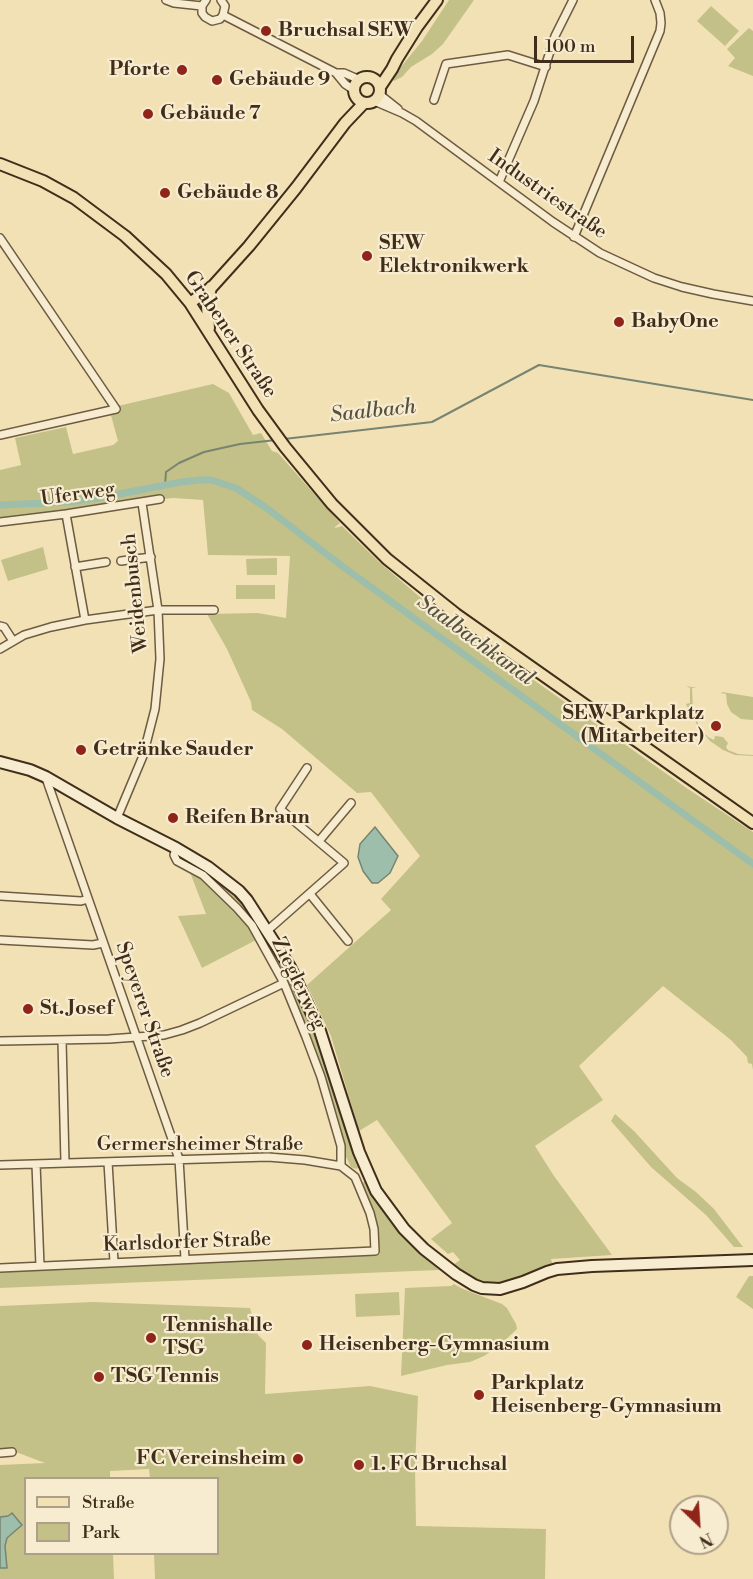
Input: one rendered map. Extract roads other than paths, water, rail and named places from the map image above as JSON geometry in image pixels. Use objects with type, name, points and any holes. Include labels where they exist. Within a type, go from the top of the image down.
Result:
[{"type":"main road","points":[[190,303],[212,287],[279,210],[368,93],[397,59],[437,0]]},
{"type":"main road","points":[[360,80],[368,78],[368,93]]},
{"type":"main road","name":"Grabener Straße","points":[[0,164],[74,198],[146,254],[190,303],[258,410],[285,447],[339,511],[387,559],[466,621],[753,823]]},
{"type":"main road","points":[[209,332],[207,307],[212,287]]},
{"type":"main road","points":[[0,762],[46,777],[117,818],[176,848],[208,867],[247,900],[290,967],[320,1031],[352,1133],[367,1172],[382,1201],[415,1241],[456,1274],[474,1285],[500,1289],[547,1272],[573,1267],[753,1260]]},
{"type":"street","points":[[166,0],[174,3],[204,3],[202,13],[208,20],[216,20],[224,15]]},
{"type":"street","points":[[221,0],[225,6],[224,15]]},
{"type":"street","points":[[499,182],[534,101],[555,36],[573,0]]},
{"type":"street","points":[[574,237],[660,31],[660,13],[655,0]]},
{"type":"street","points":[[224,15],[336,73],[345,84],[368,93]]},
{"type":"street","points":[[434,100],[446,64],[508,55],[546,67]]},
{"type":"street","points":[[336,73],[344,73],[360,80]]},
{"type":"street","name":"Industriestraße","points":[[368,93],[452,146],[574,237],[600,253],[654,278],[713,294],[753,301]]},
{"type":"street","points":[[0,238],[116,409],[0,435]]},
{"type":"street","name":"Uferweg","points":[[0,522],[160,499]]},
{"type":"street","name":"Weidenbusch","points":[[117,818],[143,756],[155,709],[160,658],[158,610],[142,503]]},
{"type":"street","points":[[66,514],[85,620]]},
{"type":"street","points":[[121,561],[151,556]]},
{"type":"street","points":[[75,567],[106,562]]},
{"type":"street","points":[[0,649],[24,635],[85,620],[158,610],[214,610]]},
{"type":"street","points":[[0,626],[4,627],[13,641]]},
{"type":"street","points":[[268,930],[344,863],[280,809],[307,768]]},
{"type":"street","name":"Speyerer Straße","points":[[46,777],[179,1159],[185,1259]]},
{"type":"street","points":[[319,841],[351,803]]},
{"type":"street","name":"Zieglerweg","points":[[176,848],[174,855],[177,861],[203,875],[252,926],[284,983],[321,1077],[341,1146],[341,1166]]},
{"type":"street","points":[[310,894],[348,941]]},
{"type":"street","points":[[0,896],[81,901],[88,899]]},
{"type":"street","points":[[0,940],[93,945],[103,943]]},
{"type":"street","points":[[0,1041],[164,1035],[182,1030],[284,983]]},
{"type":"street","points":[[62,1040],[65,1162]]},
{"type":"street","name":"Germersheimer Straße","points":[[0,1165],[179,1159],[287,1158],[324,1162],[341,1166],[355,1177],[374,1228],[375,1251]]},
{"type":"street","points":[[108,1162],[114,1262]]},
{"type":"street","points":[[36,1164],[40,1266]]},
{"type":"street","points":[[355,1177],[367,1172]]},
{"type":"street","name":"Karlsdorfer Straße","points":[[0,1268],[375,1251]]},
{"type":"street","points":[[0,1453],[12,1452]]},
{"type":"waterway","name":"Saalbach","points":[[284,439],[432,422],[539,365],[753,400]]},
{"type":"waterway","name":"Saalbach","points":[[165,485],[166,472],[179,463],[204,452],[240,444],[276,440]]},
{"type":"waterway","name":"Saalbachkanal","points":[[0,505],[69,502],[199,480],[211,480],[236,488],[268,509],[342,566],[753,864]]},
{"type":"place","name":"Bruchsal SEW","points":[[266,31]]},
{"type":"place","name":"Pforte","points":[[182,70]]},
{"type":"place","name":"Gebäude 9","points":[[217,80]]},
{"type":"place","name":"Gebäude 7","points":[[148,114]]},
{"type":"place","name":"Gebäude 8","points":[[165,193]]},
{"type":"place","name":"SEW Elektronikwerk","points":[[367,256]]},
{"type":"place","name":"BabyOne","points":[[619,322]]},
{"type":"place","name":"SEW Parkplatz (Mitarbeiter)","points":[[716,726]]},
{"type":"place","name":"Getränke Sauder","points":[[81,750]]},
{"type":"place","name":"Reifen Braun","points":[[173,818]]},
{"type":"place","name":"St. Josef","points":[[28,1009]]},
{"type":"place","name":"Tennishalle TSG","points":[[151,1338]]},
{"type":"place","name":"Heisenberg-Gymnasium","points":[[307,1345]]},
{"type":"place","name":"TSG Tennis","points":[[99,1377]]},
{"type":"place","name":"Parkplatz Heisenberg-Gymnasium","points":[[479,1395]]},
{"type":"place","name":"FC Vereinsheim","points":[[298,1459]]},
{"type":"place","name":"1. FC Bruchsal","points":[[359,1465]]}]
